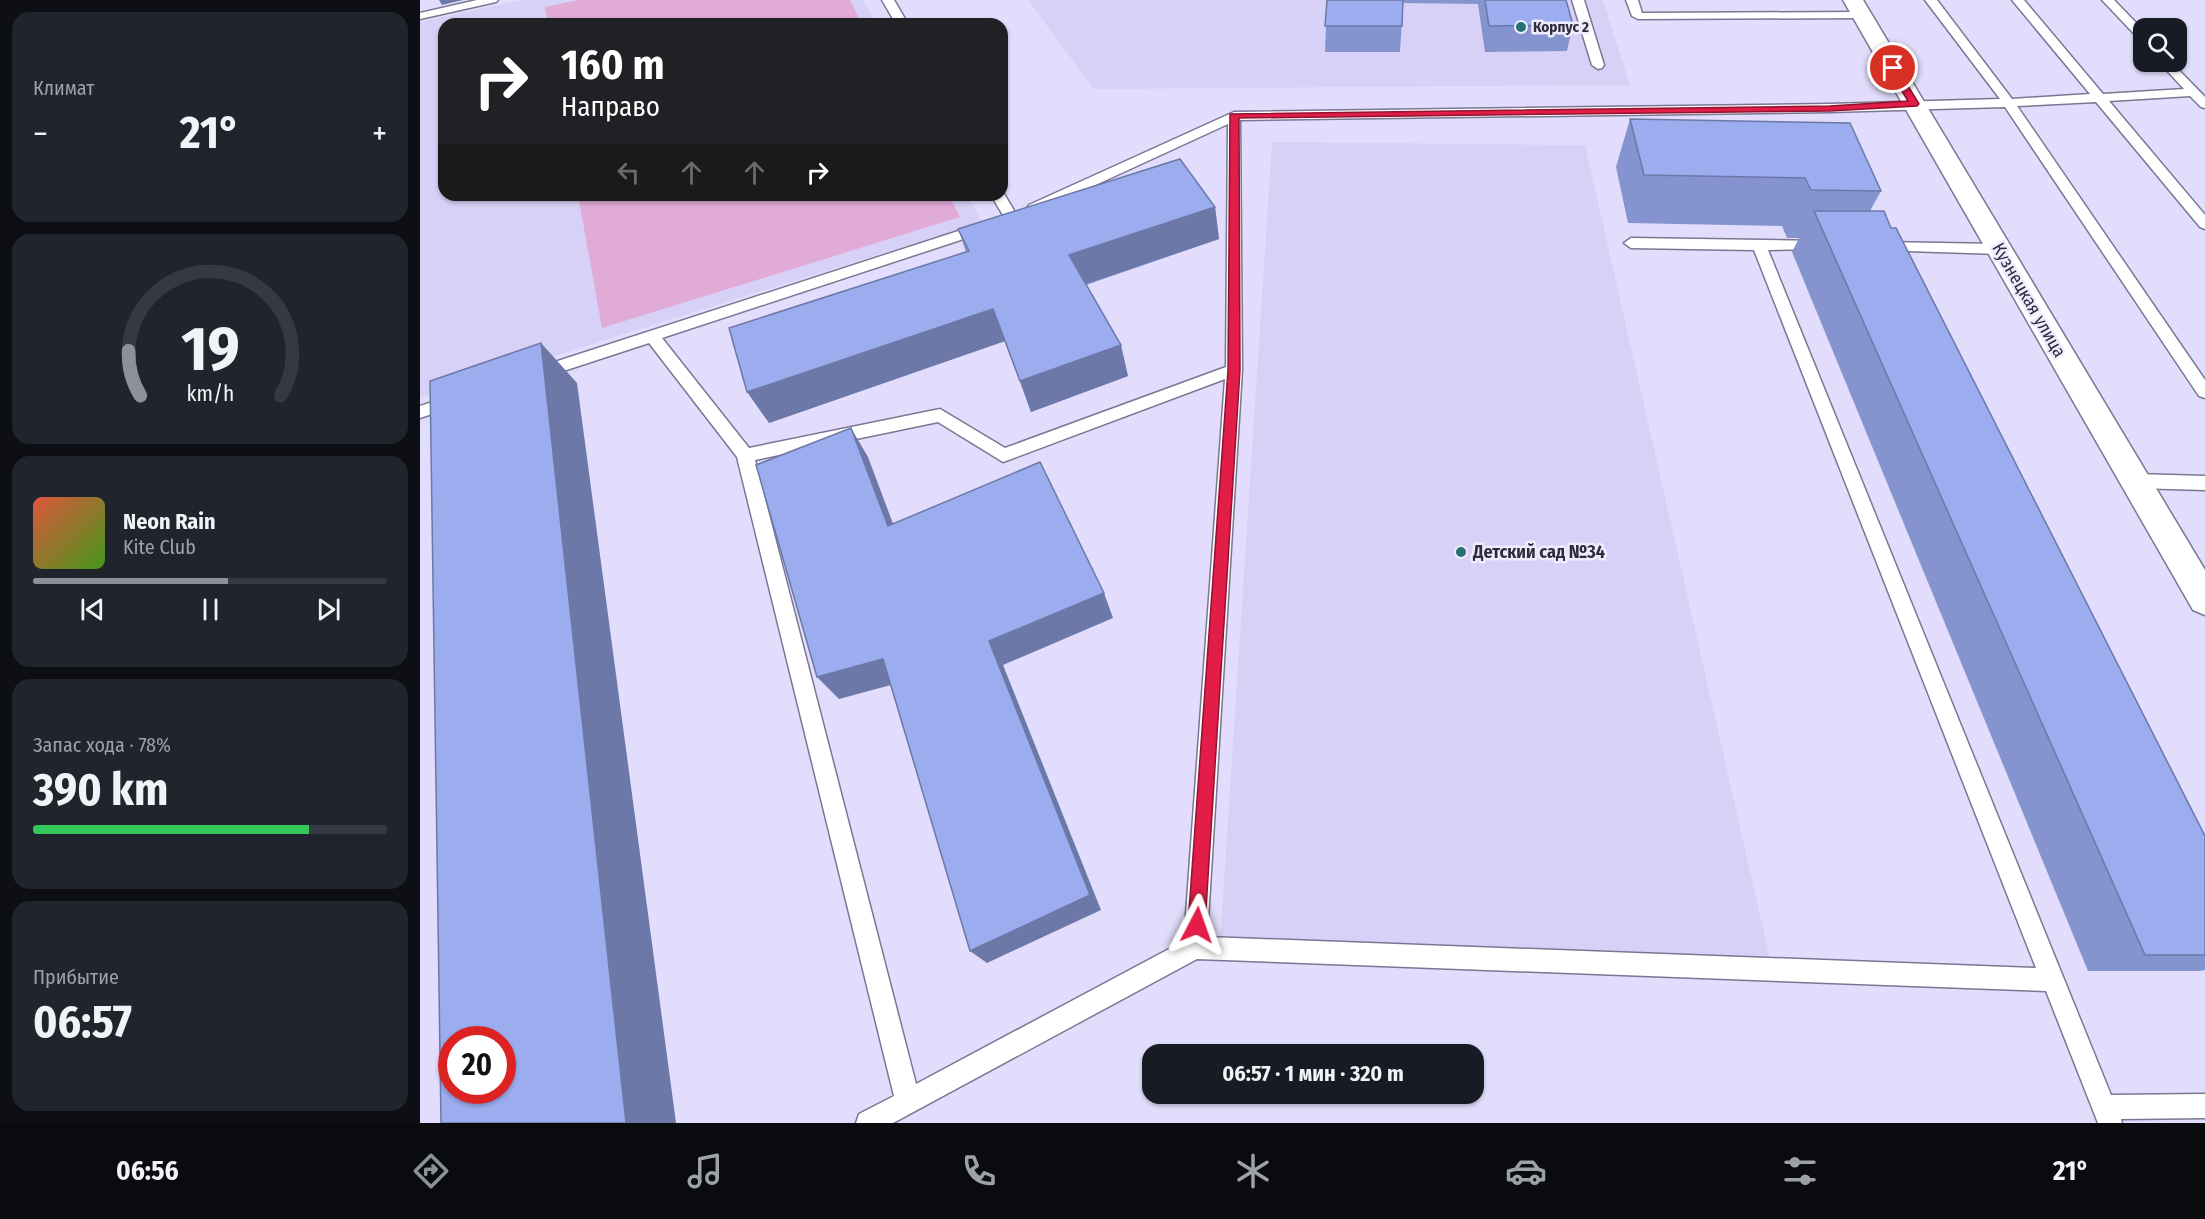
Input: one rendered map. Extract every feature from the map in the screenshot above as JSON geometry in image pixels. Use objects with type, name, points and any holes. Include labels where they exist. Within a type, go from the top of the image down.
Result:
[{"type":"main road","name":"Кузнецкая улица","points":[[1857,8],[2205,600]]},
{"type":"lane","points":[[422,0],[421,16],[492,0]]},
{"type":"lane","points":[[888,0],[898,18]]},
{"type":"lane","points":[[1578,0],[1598,65]]},
{"type":"lane","points":[[1632,0],[1638,16],[1857,8]]},
{"type":"lane","points":[[1931,0],[2008,103],[2205,392]]},
{"type":"lane","points":[[2018,0],[2205,224]]},
{"type":"lane","points":[[2108,0],[2133,26]]},
{"type":"lane","points":[[2175,72],[2205,104]]},
{"type":"lane","points":[[522,378],[1012,219],[1234,116],[1830,108],[2100,99],[2194,92]]},
{"type":"lane","points":[[1195,948],[1234,370],[1234,116]]},
{"type":"lane","points":[[1002,201],[1012,219]]},
{"type":"lane","points":[[1631,243],[1829,246]]},
{"type":"lane","points":[[1759,245],[2107,1115],[2205,1106]]},
{"type":"lane","points":[[1864,247],[1999,249]]},
{"type":"lane","points":[[652,336],[745,455],[908,1102]]},
{"type":"lane","points":[[745,455],[940,415],[1003,455],[1234,370]]},
{"type":"lane","points":[[420,412],[467,396]]},
{"type":"lane","points":[[446,403],[446,427]]},
{"type":"lane","points":[[2135,481],[2205,483]]},
{"type":"lane","points":[[868,1123],[1195,948],[2054,980]]},
{"type":"shaded area","points":[[523,0],[863,0],[873,18],[439,18]]},
{"type":"shaded area","points":[[578,0],[850,0],[859,18],[547,18],[545,7]]},
{"type":"shaded area","points":[[1028,0],[1603,0],[1630,85],[1094,89]]},
{"type":"shaded area","points":[[438,18],[438,201],[970,201],[982,222],[420,398],[420,22]]},
{"type":"shaded area","name":"Детский сад №34","points":[[1272,142],[1585,145],[1772,968],[1219,959]]},
{"type":"shaded area","points":[[579,201],[952,201],[960,217],[602,328]]},
{"type":"building","points":[[1327,0],[1403,0],[1402,26],[1325,26]]},
{"type":"building","points":[[1485,0],[1566,0],[1573,25],[1489,26]]},
{"type":"building","points":[[1630,119],[1850,123],[1881,191],[1811,190],[1805,178],[1644,175]]},
{"type":"building","points":[[1180,159],[1215,207],[1069,255],[1121,345],[1020,381],[993,309],[747,392],[729,328],[969,251],[958,229]]},
{"type":"building","points":[[1814,211],[1884,211],[1891,228],[1896,228],[2205,836],[2205,955],[2145,955]]},
{"type":"building","points":[[541,343],[626,1123],[441,1123],[441,1104],[516,1104],[516,1026],[440,1026],[430,381]]},
{"type":"building","points":[[851,428],[888,526],[1040,462],[1104,593],[989,641],[1090,895],[970,951],[883,659],[817,677],[756,465]]},
{"type":"place","name":"Корпус 2","points":[[1521,27]]},
{"type":"place","name":"Детский сад №34","points":[[1461,552]]},
{"type":"route","points":[[1197,925],[1234,370],[1234,116],[1830,108],[1914,104],[1893,68]]}]
